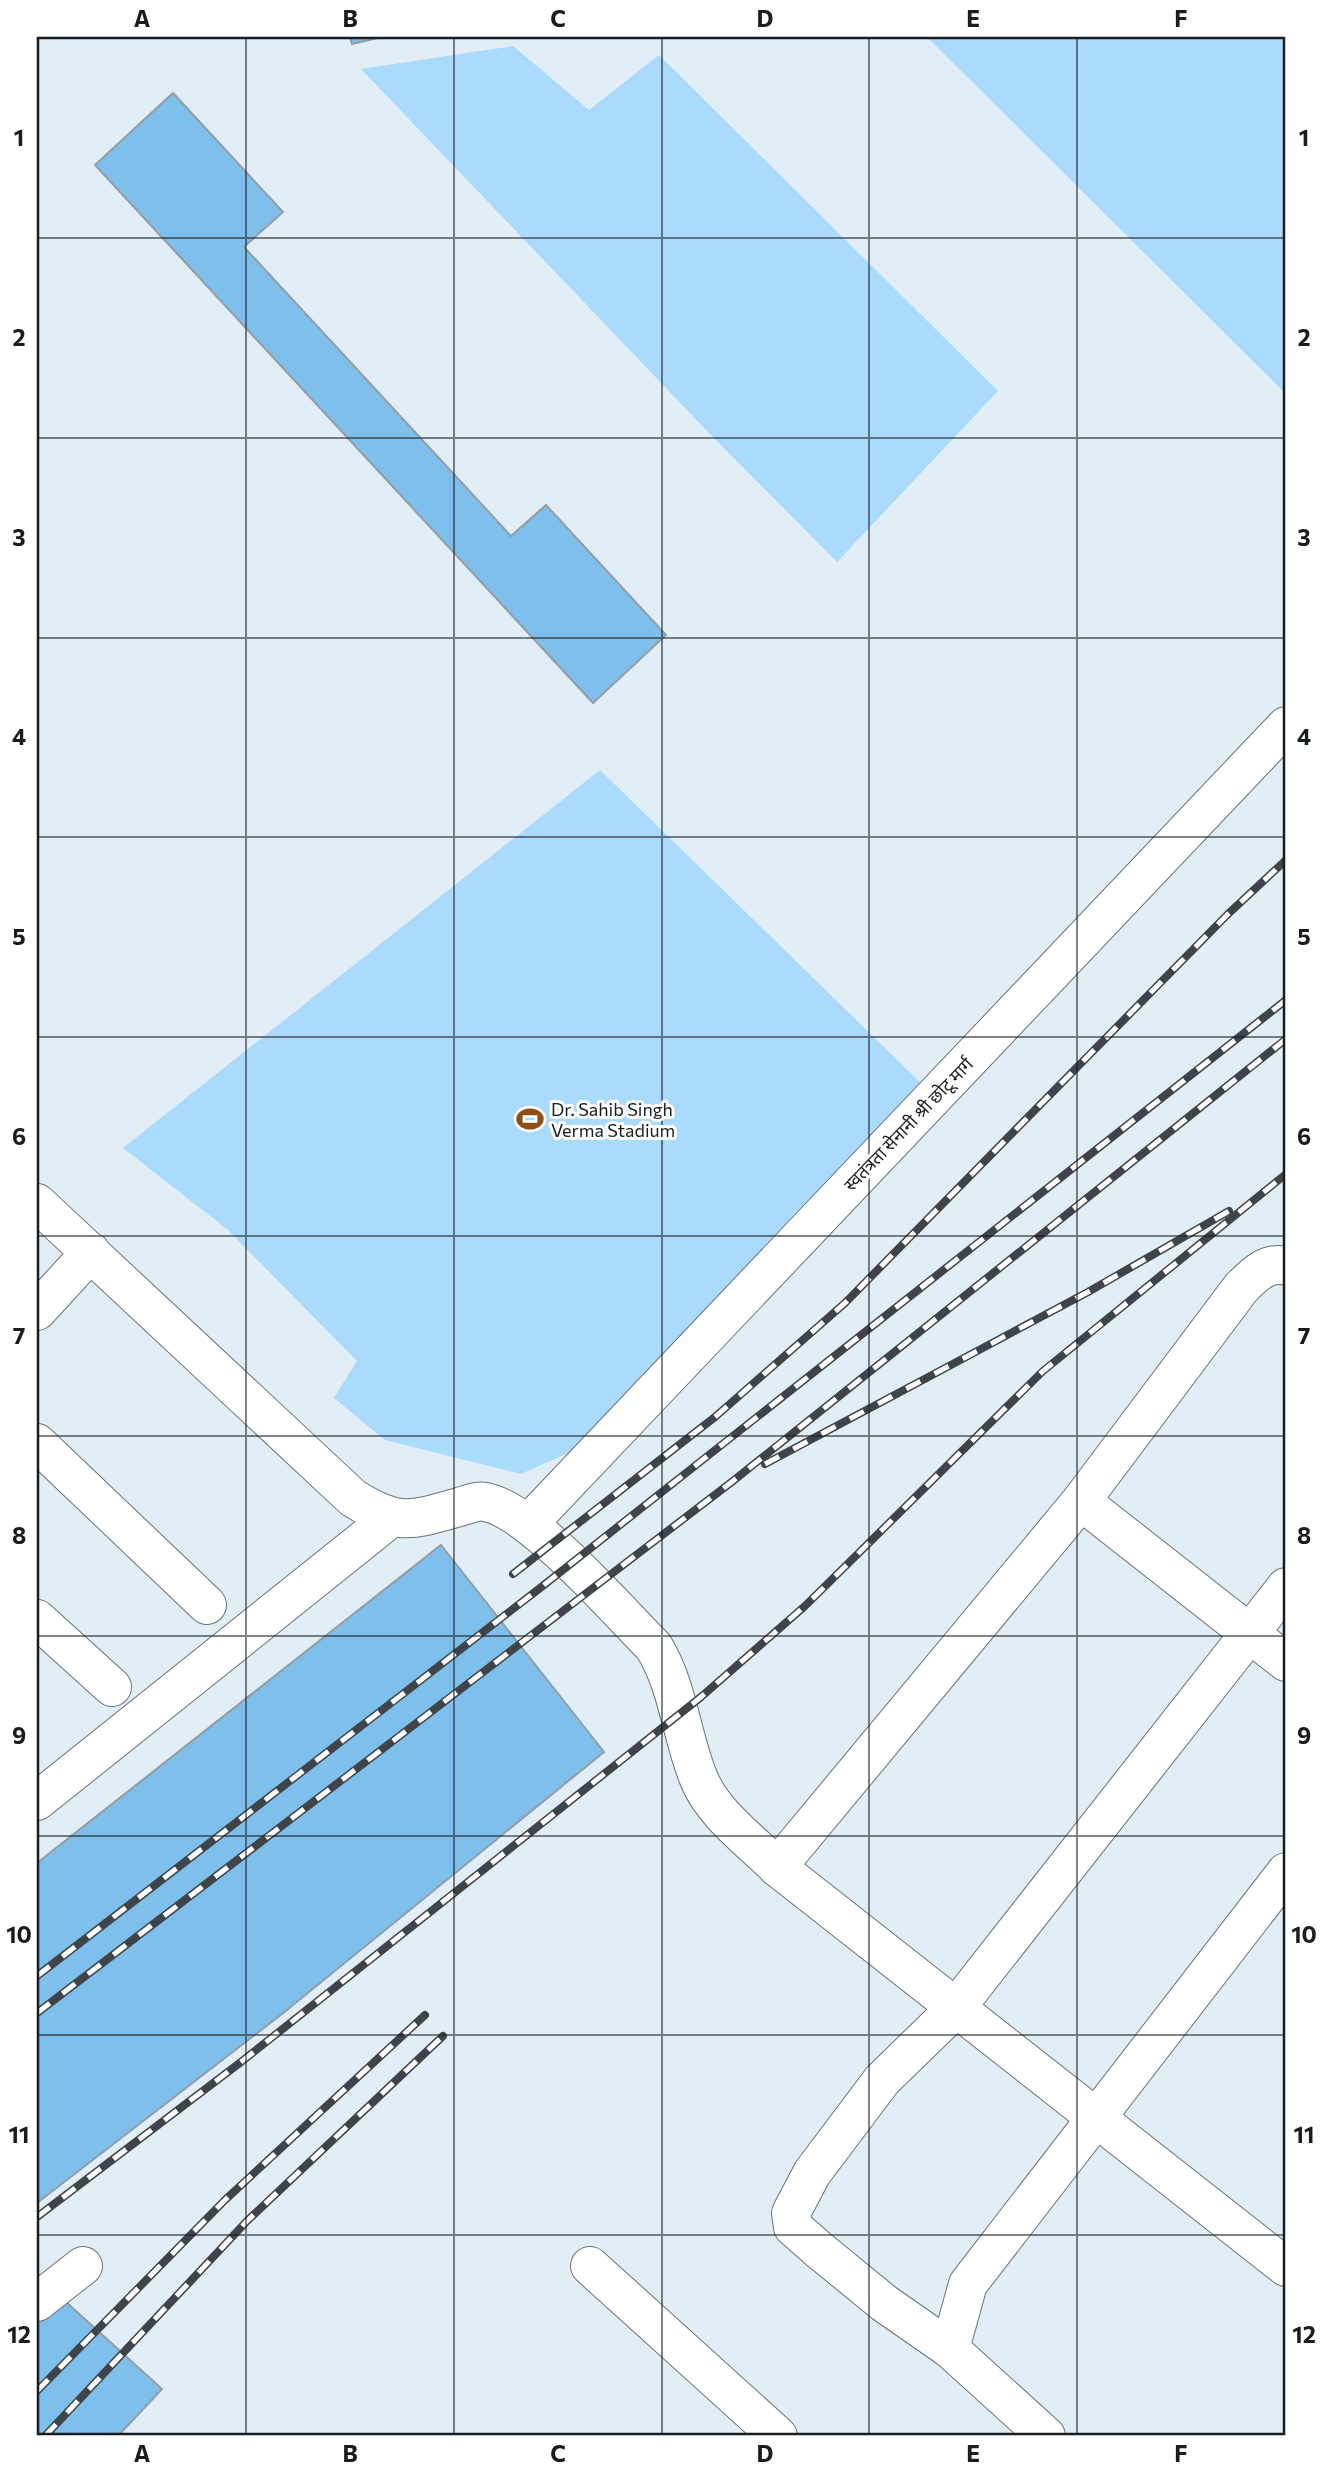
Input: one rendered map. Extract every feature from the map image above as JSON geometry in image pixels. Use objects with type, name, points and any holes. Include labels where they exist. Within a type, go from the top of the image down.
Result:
[{"type":"street","name":"स्वतंत्रता सेनानी श्री छोटू मार्ग","points":[[529,1523],[1286,726]]},
{"type":"street","points":[[37,1203],[353,1498],[374,1511],[411,1520],[482,1501],[503,1507],[529,1523],[654,1647],[668,1670],[699,1779],[711,1800],[777,1867],[1094,2118],[1283,2259]]},
{"type":"street","points":[[37,1311],[92,1252]]},
{"type":"street","points":[[777,1867],[1081,1502],[1241,1288],[1257,1272],[1276,1264],[1286,1266]]},
{"type":"street","points":[[37,1443],[207,1605]]},
{"type":"street","points":[[1081,1502],[1286,1662]]},
{"type":"street","points":[[37,1801],[392,1517]]},
{"type":"street","points":[[1046,2436],[950,2349],[884,2303],[818,2249],[793,2227],[791,2213],[812,2173],[882,2080],[955,2008],[1286,1587]]},
{"type":"street","points":[[37,1619],[112,1688]]},
{"type":"street","points":[[950,2349],[968,2284],[1286,1872]]},
{"type":"street","points":[[37,2302],[83,2266]]},
{"type":"street","points":[[590,2266],[778,2436]]},
{"type":"shaded area","points":[[927,37],[1286,37],[1286,394]]},
{"type":"shaded area","points":[[513,46],[589,110],[659,55],[998,391],[837,562],[710,434],[361,69]]},
{"type":"shaded area","name":"Dr. Sahib Singh Verma Stadium","points":[[600,770],[928,1090],[577,1449],[521,1474],[385,1440],[334,1398],[357,1361],[227,1229],[123,1148]]},
{"type":"building","points":[[350,37],[382,37],[352,44]]},
{"type":"building","points":[[173,93],[283,212],[244,247],[511,536],[546,505],[666,635],[593,703],[95,165]]},
{"type":"building","points":[[441,1545],[604,1752],[282,2014],[37,2203],[37,1863]]},
{"type":"building","points":[[54,2291],[162,2389],[118,2436],[37,2436],[37,2310]]},
{"type":"railway","points":[[513,1574],[715,1417],[845,1303],[1228,914],[1286,860]]},
{"type":"railway","points":[[37,1976],[535,1592],[1286,1000]]},
{"type":"railway","points":[[37,2013],[733,1481],[1286,1039]]},
{"type":"railway","points":[[37,2217],[241,2062],[701,1697],[805,1606],[1043,1371],[1286,1174]]},
{"type":"railway","points":[[765,1464],[1088,1292],[1229,1211]]},
{"type":"railway","points":[[37,2391],[225,2200],[425,2015]]},
{"type":"railway","points":[[45,2436],[247,2221],[443,2036]]},
{"type":"place","name":"Dr. Sahib Singh Verma Stadium","points":[[530,1119]]}]
